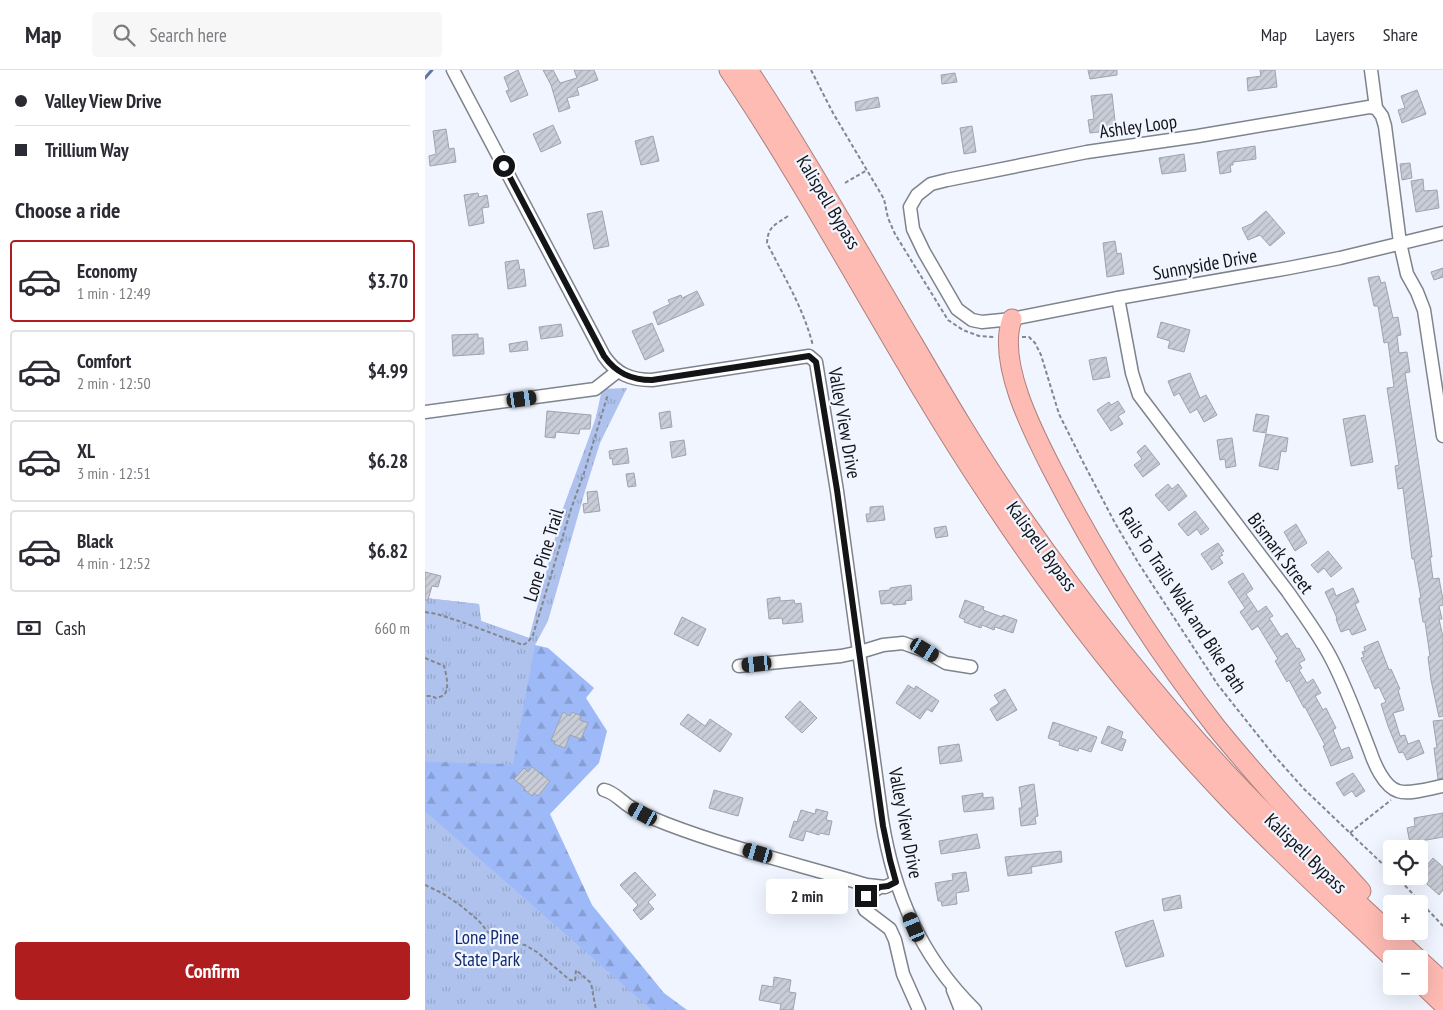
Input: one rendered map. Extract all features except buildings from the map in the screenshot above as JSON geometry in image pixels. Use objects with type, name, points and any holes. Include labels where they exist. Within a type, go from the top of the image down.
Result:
[{"type":"highway","points":[[722,70],[764,123]]},
{"type":"highway","name":"Kalispell Bypass","points":[[729,70],[764,123],[959,450],[1020,542],[1073,615],[1153,714],[1226,796],[1385,950]]},
{"type":"highway","name":"Kalispell Bypass","points":[[748,70],[810,169],[986,464],[1034,536],[1085,605],[1161,699],[1228,774],[1319,867],[1407,950]]},
{"type":"highway","points":[[760,70],[810,169]]},
{"type":"highway","points":[[1011,328],[1009,346],[1015,378],[1030,424],[1076,513],[1129,605],[1175,672],[1239,755],[1383,917]]},
{"type":"highway","points":[[1402,940],[1410,950]]},
{"type":"highway","name":"Kalispell Bypass","points":[[1428,969],[1443,982]]},
{"type":"highway","points":[[1428,990],[1443,1004]]},
{"type":"street","points":[[425,412],[595,388],[618,371],[609,364],[604,356],[453,70]]},
{"type":"street","points":[[1371,70],[1377,108],[1385,126],[1400,244],[1407,274],[1424,310],[1440,397],[1443,436]]},
{"type":"street","name":"Ashley Loop","points":[[972,320],[957,309],[913,229],[910,207],[917,195],[931,184],[1087,152],[1198,136],[1369,107],[1377,108]]},
{"type":"street","name":"Sunnyside Drive","points":[[972,320],[1011,328],[1118,298],[1340,258],[1443,233]]},
{"type":"street","name":"Bismark Street","points":[[1118,298],[1139,395],[1308,621],[1331,658],[1354,710],[1374,763],[1387,784],[1398,791]]},
{"type":"street","name":"Valley View Drive","points":[[618,371],[632,378],[652,380],[809,356],[816,362],[837,490],[883,826],[890,860],[896,882],[922,942],[950,984],[975,1010]]},
{"type":"street","points":[[739,666],[841,656],[883,645],[903,643],[925,650],[946,663],[971,667]]},
{"type":"street","points":[[1398,791],[1412,791],[1443,786]]},
{"type":"street","points":[[604,790],[643,814],[734,846],[867,885],[880,887],[896,882]]},
{"type":"street","points":[[880,887],[866,896],[862,903],[865,910],[890,929],[895,940],[903,974],[919,1010]]},
{"type":"street","points":[[950,984],[961,1010]]},
{"type":"path","name":"Rails To Trails Walk and Bike Path","points":[[811,70],[833,113],[884,199],[888,218],[895,234],[948,320],[963,330],[979,336],[1011,328],[1029,337],[1035,343],[1041,355],[1059,414],[1111,514],[1139,564],[1218,685],[1272,753],[1304,789],[1383,864]]},
{"type":"path","points":[[845,183],[867,170]]},
{"type":"path","points":[[788,216],[767,234],[767,243],[803,313],[816,362]]},
{"type":"path","name":"Lone Pine Trail","points":[[425,612],[463,622],[523,645],[528,642],[533,634],[611,384],[618,371]]},
{"type":"path","points":[[425,658],[443,666],[446,672],[447,684],[443,696],[436,698],[425,696]]},
{"type":"path","points":[[1351,833],[1398,791]]},
{"type":"path","points":[[425,885],[442,893],[459,905],[478,920],[488,932],[505,942],[525,945],[537,952],[570,980],[575,980],[576,970],[591,983],[597,1010]]},
{"type":"path","points":[[1404,885],[1443,926]]},
{"type":"green space","points":[[627,388],[600,443],[548,621],[535,645],[513,764],[425,762],[425,598],[479,604],[481,621],[529,638],[562,511],[596,417],[602,389]]},
{"type":"green space","points":[[425,598],[479,604],[481,621],[529,638],[535,645],[548,648],[594,688],[586,698],[607,731],[599,763],[550,814],[592,905],[664,993],[687,1010],[425,1010]]},
{"type":"green space","name":"Lone Pine State Park","points":[[425,811],[652,1010],[425,1010]]},
{"type":"waterway","points":[[425,78],[432,70]]},
{"type":"route","points":[[504,166],[604,356],[609,364],[624,375],[642,380],[663,380],[809,356],[816,362],[837,490],[883,826],[896,882],[880,887],[866,896]]}]
